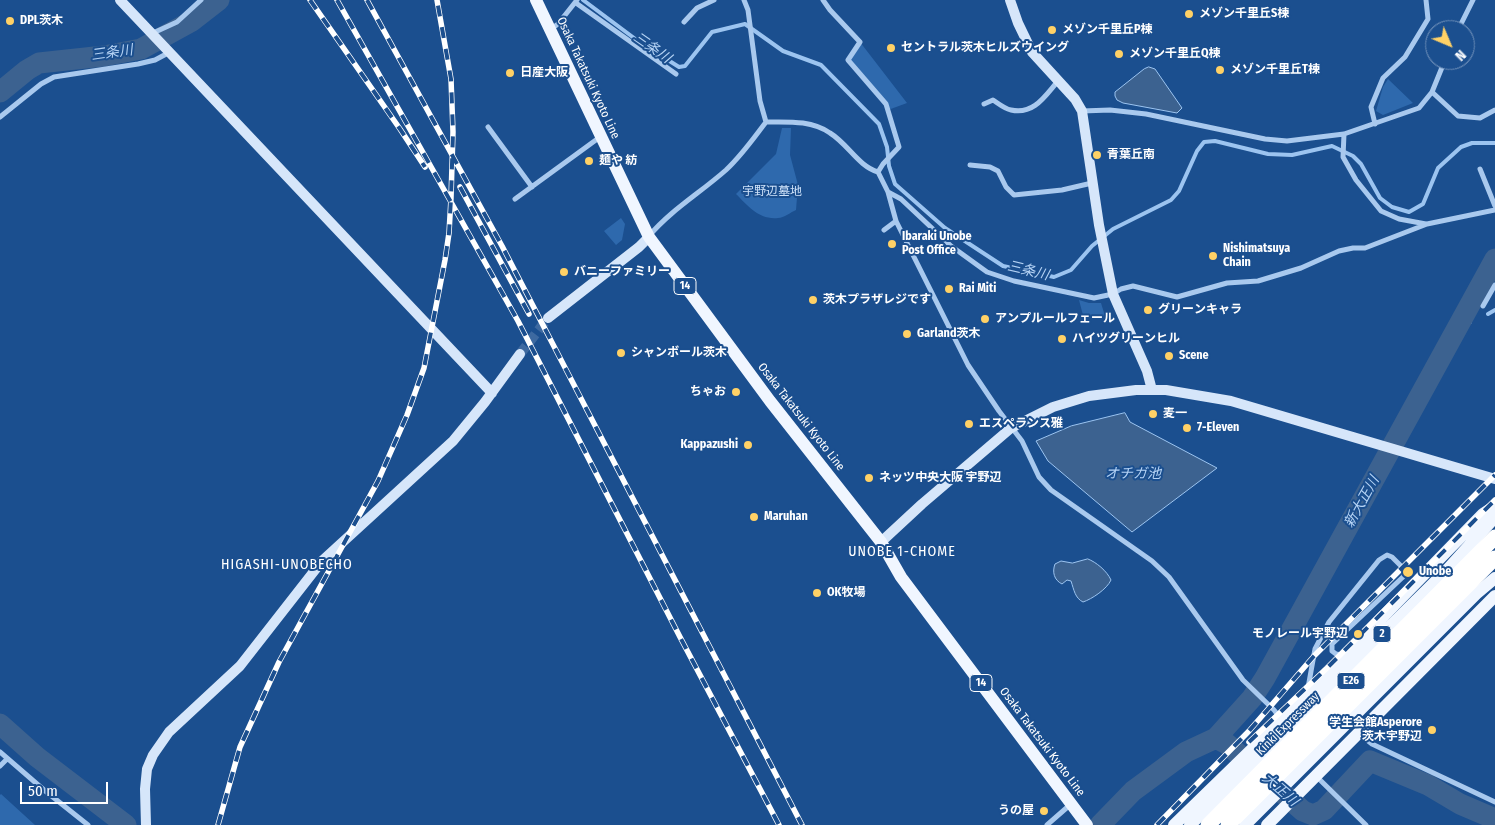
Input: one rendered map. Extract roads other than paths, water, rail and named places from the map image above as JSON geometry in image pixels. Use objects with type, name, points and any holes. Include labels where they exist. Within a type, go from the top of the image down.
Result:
[{"type":"highway","name":"Kinki Expressway","points":[[1208,825],[1495,537]]},
{"type":"highway","name":"E26","points":[[1228,825],[1495,558]]},
{"type":"main road","name":"Osaka Takatsuki Kyoto Line","points":[[536,0],[649,237],[770,401],[881,542],[901,577],[1086,823]]},
{"type":"main road","points":[[1174,825],[1235,764],[1262,745],[1307,693],[1483,514],[1495,506]]},
{"type":"main road","name":"2","points":[[1190,825],[1262,745],[1448,569],[1495,517]]},
{"type":"main road","points":[[1245,825],[1469,601],[1495,578]]},
{"type":"main road","points":[[1221,778],[1268,825],[1357,733],[1495,596]]},
{"type":"street","points":[[120,0],[492,393]]},
{"type":"street","points":[[155,35],[177,22],[201,0]]},
{"type":"street","points":[[684,22],[697,8],[714,0]]},
{"type":"street","points":[[744,0],[748,10],[760,102],[766,122]]},
{"type":"street","points":[[823,0],[860,42],[848,60],[886,104],[899,146],[882,164],[878,172]]},
{"type":"street","points":[[1010,0],[1018,23],[1032,52],[1075,99],[1082,111],[1099,225],[1113,294],[1148,372],[1152,390]]},
{"type":"street","points":[[1375,124],[1371,107],[1383,78],[1405,57],[1428,19],[1426,0]]},
{"type":"street","points":[[1463,20],[1473,0]]},
{"type":"street","points":[[550,30],[558,24],[577,2],[676,74]]},
{"type":"street","points":[[0,118],[42,84],[54,77],[155,60],[168,50]]},
{"type":"street","points":[[1082,111],[1110,110],[1146,114],[1265,139],[1287,141],[1344,134],[1419,108],[1432,92],[1441,70]]},
{"type":"street","points":[[984,104],[993,100],[1010,110],[1035,107],[1058,80]]},
{"type":"street","points":[[1432,92],[1458,116],[1480,118],[1495,110]]},
{"type":"street","points":[[766,122],[804,122],[830,133],[868,169],[878,172],[888,192],[896,221],[968,365],[1022,441],[1038,478],[1050,490],[1152,561],[1170,577],[1243,680],[1282,720]]},
{"type":"street","points":[[548,318],[639,247],[676,208],[725,170],[746,149],[766,122]]},
{"type":"street","points":[[488,127],[532,186]]},
{"type":"street","points":[[1344,134],[1343,157],[1356,180],[1381,211],[1399,219],[1427,224]]},
{"type":"street","points":[[515,199],[600,137]]},
{"type":"street","points":[[970,165],[990,167],[998,171],[1006,187],[1014,195],[1062,190],[1093,183]]},
{"type":"street","points":[[1480,169],[1495,206]]},
{"type":"street","points":[[888,192],[901,199],[951,246],[987,272],[1014,281],[1094,298],[1113,294],[1121,289],[1133,286],[1177,297],[1227,283],[1258,281],[1301,268],[1339,251],[1364,248],[1427,224],[1495,210]]},
{"type":"street","points":[[884,230],[896,221]]},
{"type":"street","points":[[1483,306],[1495,285]]},
{"type":"street","points":[[146,820],[145,789],[147,769],[169,732],[240,666],[322,561],[453,441],[492,393],[520,354]]},
{"type":"street","points":[[881,542],[922,504],[1011,428],[1053,407],[1089,396],[1166,390],[1231,401],[1495,480]]},
{"type":"street","points":[[1307,693],[1315,649],[1329,622],[1379,560],[1387,555],[1392,557],[1405,570],[1404,576],[1332,644],[1332,651],[1336,654],[1345,655]]},
{"type":"street","points":[[1357,733],[1372,744],[1495,802]]},
{"type":"street","points":[[0,752],[88,825]]},
{"type":"street","points":[[0,766],[7,759]]},
{"type":"street","points":[[1316,776],[1366,825]]},
{"type":"street","points":[[1047,825],[1071,804]]},
{"type":"water","points":[[1149,67],[1155,69],[1182,108],[1177,113],[1123,103],[1117,100],[1115,92]]},
{"type":"water","name":"オチガ池","points":[[1125,413],[1130,422],[1217,468],[1132,532],[1048,461],[1036,441],[1071,426]]},
{"type":"water","points":[[1088,559],[1101,567],[1111,580],[1099,593],[1083,602],[1076,596],[1071,581],[1067,580],[1062,584],[1055,578],[1054,570],[1055,564],[1061,561],[1072,563]]},
{"type":"waterway","name":"三条川","points":[[0,92],[27,70],[39,63],[104,56],[141,49],[192,21],[219,0]]},
{"type":"waterway","name":"三条川","points":[[583,0],[638,41],[679,67],[685,66],[712,32],[745,24],[783,51],[821,65],[879,124],[887,147],[889,166],[895,184],[945,228],[1003,266],[1054,277],[1071,270],[1092,246],[1113,229],[1171,200],[1179,191],[1197,151],[1204,142],[1215,141],[1268,154],[1292,155],[1332,146],[1353,156],[1361,164],[1380,198],[1392,207],[1409,212],[1423,204],[1438,168],[1461,147],[1472,143],[1495,143]]},
{"type":"waterway","name":"新大正川","points":[[1100,825],[1133,791],[1186,752],[1216,738],[1252,698],[1265,678],[1495,259]]},
{"type":"waterway","points":[[1488,314],[1495,310]]},
{"type":"waterway","points":[[1458,327],[1470,322]]},
{"type":"waterway","name":"大正川","points":[[0,724],[37,757],[126,825]]},
{"type":"waterway","name":"大正川","points":[[1216,738],[1227,744],[1303,811],[1313,815],[1324,810],[1370,761],[1428,785],[1460,804],[1495,819]]},
{"type":"tunnel","points":[[520,354],[548,318]]},
{"type":"railway","points":[[310,0],[425,167]]},
{"type":"railway","points":[[337,0],[518,321],[779,825]]},
{"type":"railway","points":[[367,0],[502,246],[802,825]]},
{"type":"railway","points":[[218,825],[240,747],[279,662],[378,481],[407,415],[424,368],[445,260],[451,198],[453,132],[451,79],[437,0]]},
{"type":"railway","points":[[460,187],[529,314]]},
{"type":"railway","points":[[1157,825],[1249,731],[1314,656],[1495,475]]},
{"type":"railway","points":[[1249,742],[1327,668],[1495,500]]},
{"type":"place","name":"メゾン千里丘S棟","points":[[1189,14]]},
{"type":"place","name":"DPL茨木","points":[[10,21]]},
{"type":"place","name":"メゾン千里丘P棟","points":[[1052,30]]},
{"type":"place","name":"セントラル茨木ヒルズウイング","points":[[891,48]]},
{"type":"place","name":"メゾン千里丘Q棟","points":[[1119,54]]},
{"type":"place","name":"メゾン千里丘T棟","points":[[1220,70]]},
{"type":"place","name":"日産大阪","points":[[510,73]]},
{"type":"place","name":"青葉丘南","points":[[1097,155]]},
{"type":"place","name":"麺や 紡","points":[[589,161]]},
{"type":"place","name":"Ibaraki Unobe Post Office","points":[[892,244]]},
{"type":"place","name":"Nishimatsuya Chain","points":[[1213,256]]},
{"type":"place","name":"バニーファミリー","points":[[564,272]]},
{"type":"place","name":"Rai Miti","points":[[949,289]]},
{"type":"place","name":"茨木プラザレジです","points":[[813,300]]},
{"type":"place","name":"グリーンキャラ","points":[[1148,310]]},
{"type":"place","name":"アンプルールフェール","points":[[985,319]]},
{"type":"place","name":"Garland茨木","points":[[907,334]]},
{"type":"place","name":"ハイツグリーンヒル","points":[[1062,339]]},
{"type":"place","name":"シャンボール茨木","points":[[621,353]]},
{"type":"place","name":"Scene","points":[[1169,356]]},
{"type":"place","name":"ちゃお","points":[[736,392]]},
{"type":"place","name":"麦一","points":[[1153,414]]},
{"type":"place","name":"エスペランス雅","points":[[969,424]]},
{"type":"place","name":"7-Eleven","points":[[1187,428]]},
{"type":"place","name":"Kappazushi","points":[[748,445]]},
{"type":"place","name":"ネッツ中央大阪 宇野辺","points":[[869,478]]},
{"type":"place","name":"Maruhan","points":[[754,517]]},
{"type":"place","name":"Unobe","points":[[1408,572]]},
{"type":"place","name":"OK牧場","points":[[817,593]]},
{"type":"place","name":"モノレール宇野辺","points":[[1358,634]]},
{"type":"place","name":"学生会館Asperore 茨木宇野辺","points":[[1432,730]]},
{"type":"place","name":"うの屋","points":[[1044,811]]},
{"type":"district","name":"UNOBE 1-CHOME","points":[[902,552]]},
{"type":"district","name":"HIGASHI-UNOBECHO","points":[[287,565]]},
{"type":"park label","name":"宇野辺墓地","points":[[772,192]]}]
